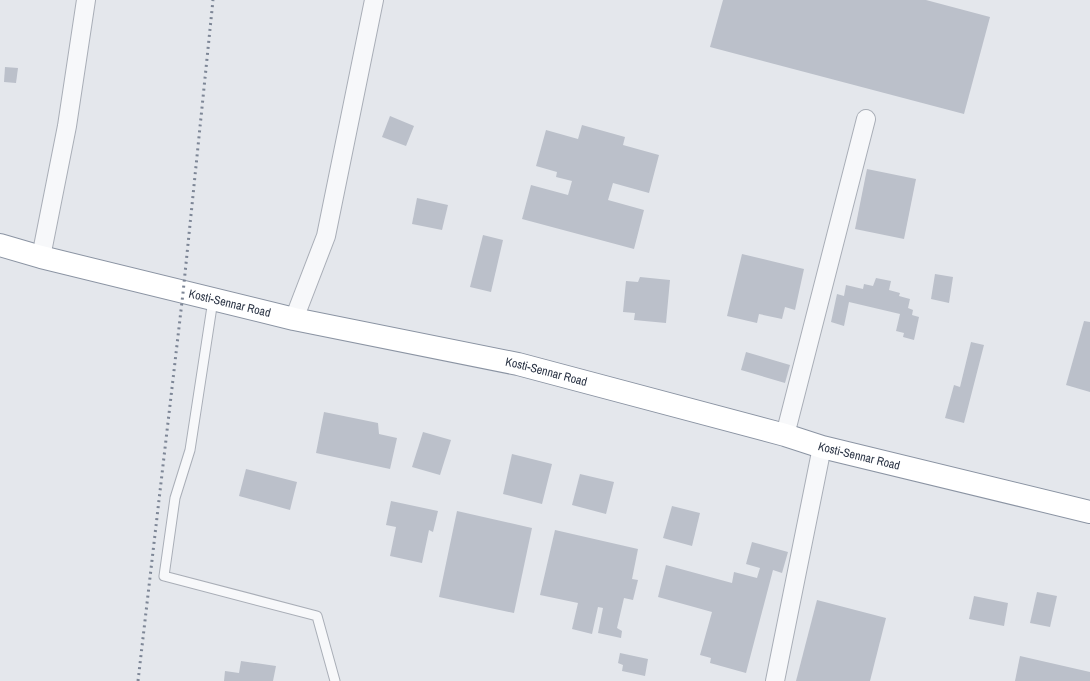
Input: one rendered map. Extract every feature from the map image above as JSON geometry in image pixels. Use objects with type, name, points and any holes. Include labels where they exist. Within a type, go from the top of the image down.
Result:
[{"type":"highway","name":"Kosti-Sennar Road","points":[[0,245],[41,257],[294,319],[518,364],[785,435],[822,447],[1090,512]]},
{"type":"street","points":[[41,257],[67,126],[86,0]]},
{"type":"street","points":[[294,319],[326,236],[374,0]]},
{"type":"street","points":[[785,435],[866,119]]},
{"type":"street","points":[[775,681],[822,447]]},
{"type":"lane","points":[[213,300],[190,450],[175,498],[164,576],[317,616],[335,681]]},
{"type":"building","points":[[723,0],[926,0],[990,17],[964,114],[710,47]]},
{"type":"building","points":[[5,67],[18,68],[16,83],[4,82]]},
{"type":"building","points":[[390,116],[414,126],[406,146],[382,137]]},
{"type":"building","points":[[582,125],[625,137],[623,145],[659,155],[649,193],[613,183],[608,200],[644,210],[634,249],[522,219],[531,185],[568,195],[572,181],[556,177],[557,172],[536,166],[546,130],[578,139]]},
{"type":"building","points":[[867,169],[916,179],[904,239],[855,229]]},
{"type":"building","points":[[417,198],[448,205],[442,230],[412,224]]},
{"type":"building","points":[[483,235],[503,240],[491,292],[470,287]]},
{"type":"building","points":[[742,254],[804,269],[795,310],[785,307],[782,319],[759,314],[757,323],[727,316]]},
{"type":"building","points":[[935,274],[953,277],[949,303],[931,299]]},
{"type":"building","points":[[640,277],[670,280],[666,323],[634,320],[635,313],[623,312],[626,281],[638,282]]},
{"type":"building","points":[[876,278],[891,281],[889,290],[900,293],[899,296],[910,299],[908,308],[913,310],[912,315],[919,317],[914,340],[903,337],[904,333],[896,331],[900,314],[849,302],[844,326],[831,322],[837,294],[844,296],[846,285],[863,289],[864,284],[873,286]]},
{"type":"building","points":[[1084,321],[1090,322],[1090,392],[1066,385]]},
{"type":"building","points":[[971,342],[984,345],[964,423],[945,418],[954,385],[960,387]]},
{"type":"building","points":[[746,352],[790,365],[785,383],[741,370]]},
{"type":"building","points":[[324,412],[378,423],[379,434],[397,438],[390,469],[316,453]]},
{"type":"building","points":[[423,432],[451,440],[440,475],[412,467]]},
{"type":"building","points":[[512,454],[552,464],[542,504],[503,494]]},
{"type":"building","points":[[246,469],[297,482],[290,510],[239,496]]},
{"type":"building","points":[[580,474],[614,482],[606,514],[572,505]]},
{"type":"building","points":[[391,501],[438,511],[433,532],[429,530],[422,563],[390,556],[396,527],[386,525]]},
{"type":"building","points":[[672,506],[700,513],[692,546],[663,538]]},
{"type":"building","points":[[457,511],[532,528],[514,613],[439,597]]},
{"type":"building","points":[[555,530],[638,549],[632,579],[638,580],[633,600],[624,598],[617,628],[622,631],[621,638],[598,633],[603,608],[598,607],[592,634],[572,629],[578,603],[540,595]]},
{"type":"building","points":[[752,542],[788,552],[782,573],[773,570],[746,673],[710,663],[711,658],[700,655],[712,612],[658,597],[666,565],[732,583],[734,572],[757,578],[760,568],[746,564]]},
{"type":"building","points":[[1037,592],[1057,596],[1050,627],[1030,623]]},
{"type":"building","points":[[974,596],[1008,603],[1004,626],[969,619]]},
{"type":"building","points":[[817,600],[886,618],[870,681],[796,681]]},
{"type":"building","points":[[620,653],[648,659],[645,676],[622,671],[623,665],[618,663]]},
{"type":"building","points":[[1020,656],[1090,672],[1090,681],[1015,681]]},
{"type":"building","points":[[241,661],[276,666],[273,681],[224,681],[225,671],[239,673]]},
{"type":"railway","points":[[138,681],[183,293],[213,0]]}]
